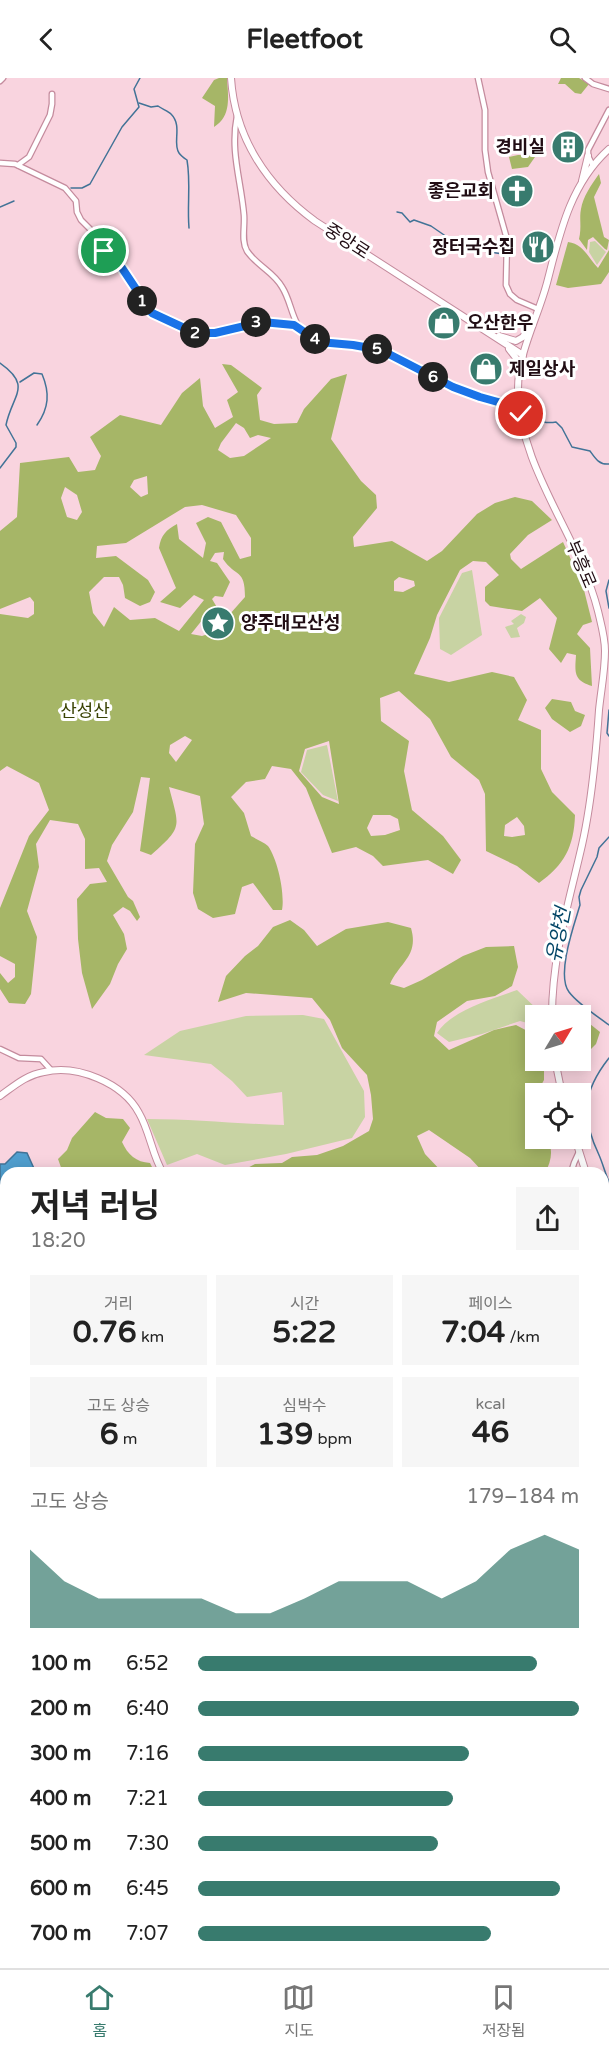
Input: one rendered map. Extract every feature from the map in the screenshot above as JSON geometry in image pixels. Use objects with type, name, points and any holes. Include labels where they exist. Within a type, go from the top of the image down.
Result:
[{"type":"main road","name":"중앙로","points":[[231,78],[237,116],[247,142],[274,186],[295,206],[342,239],[523,355]]},
{"type":"main road","name":"부흥로","points":[[552,1005],[553,982],[562,924],[582,848],[590,804],[605,665],[605,640],[592,590],[532,456],[523,425],[519,380],[523,355],[565,220],[581,184],[593,166],[609,149]]},
{"type":"main road","points":[[581,184],[588,156]]},
{"type":"main road","points":[[479,326],[502,338],[516,341],[523,337],[536,317]]},
{"type":"main road","points":[[497,338],[516,358],[519,380]]},
{"type":"main road","points":[[510,406],[523,425]]},
{"type":"main road","points":[[0,1096],[33,1074],[51,1071],[76,1072],[99,1080],[116,1088],[131,1101],[140,1114],[161,1167]]},
{"type":"main road","points":[[578,1149],[584,1167]]},
{"type":"street","points":[[478,78],[484,110],[488,172],[507,239],[506,285],[510,294],[517,300],[538,309]]},
{"type":"street","points":[[585,78],[593,84],[609,88]]},
{"type":"street","points":[[18,165],[29,157],[50,115],[52,94]]},
{"type":"street","points":[[593,166],[588,150],[609,110]]},
{"type":"street","points":[[237,116],[235,158],[244,214],[245,245],[251,255],[282,286],[300,328],[309,337],[319,342],[371,348],[390,354],[453,387],[510,406],[520,407]]},
{"type":"street","points":[[0,163],[18,165],[65,188],[76,201],[77,212],[81,220],[92,230],[99,245],[122,268],[143,303],[156,316],[199,334],[215,333],[262,322],[288,324],[300,328]]},
{"type":"street","points":[[0,1049],[19,1058],[41,1059],[51,1071]]},
{"type":"street","points":[[573,1167],[579,1152]]},
{"type":"green space","points":[[227,78],[228,105],[224,117],[214,127],[215,106],[202,98],[214,80]]},
{"type":"green space","points":[[561,78],[579,78],[589,84],[581,94],[575,93],[565,84],[558,84]]},
{"type":"green space","points":[[518,155],[535,157],[528,167],[512,169],[509,157]]},
{"type":"green space","points":[[599,174],[601,183],[594,197],[604,237],[609,240],[607,250],[593,237],[588,240],[587,250],[579,239],[580,212],[585,196]]},
{"type":"green space","points":[[595,241],[606,252],[597,265],[589,252],[590,242]]},
{"type":"green space","points":[[568,242],[582,248],[598,268],[609,250],[609,272],[601,284],[568,288],[556,285]]},
{"type":"green space","name":"산성산","points":[[222,364],[231,365],[262,388],[257,395],[260,420],[274,424],[297,423],[304,409],[331,379],[347,374],[331,439],[361,481],[376,495],[377,508],[353,537],[354,547],[392,541],[427,561],[442,551],[477,514],[495,503],[515,497],[532,501],[552,520],[528,535],[510,554],[511,559],[521,569],[563,542],[583,586],[592,622],[583,625],[577,634],[590,648],[592,686],[581,681],[576,675],[576,655],[567,653],[561,663],[549,649],[557,618],[540,598],[522,611],[490,606],[485,601],[485,587],[499,575],[486,562],[473,561],[460,570],[437,615],[430,638],[414,674],[449,682],[492,672],[514,677],[527,700],[518,720],[541,730],[541,769],[552,792],[575,815],[570,846],[561,862],[539,883],[517,866],[486,851],[485,794],[479,780],[451,757],[430,719],[399,691],[380,698],[381,721],[409,741],[404,771],[412,810],[443,836],[461,860],[453,874],[428,860],[383,866],[373,856],[356,847],[332,853],[306,788],[291,769],[272,766],[265,779],[246,782],[231,797],[244,813],[251,836],[268,846],[272,852],[282,886],[282,910],[273,910],[253,883],[242,887],[235,914],[213,918],[198,909],[193,893],[195,844],[204,824],[200,796],[169,787],[176,825],[169,838],[151,855],[140,851],[150,778],[141,777],[133,812],[112,845],[107,861],[128,897],[133,901],[140,917],[137,921],[130,911],[123,907],[113,915],[124,934],[127,949],[110,984],[92,1009],[82,973],[77,899],[90,884],[107,882],[99,868],[85,869],[85,839],[78,824],[50,820],[36,844],[39,867],[27,911],[37,937],[31,994],[25,1004],[9,1003],[0,989],[0,973],[8,983],[15,977],[15,964],[0,956],[0,908],[29,836],[49,810],[39,783],[7,766],[0,771],[0,614],[28,618],[34,614],[34,602],[30,597],[0,609],[0,531],[17,517],[20,463],[69,457],[78,472],[95,470],[101,456],[90,437],[120,415],[161,425],[182,393],[200,378],[203,406],[215,428],[233,417],[227,400],[238,392]],"holes":[[[236,423],[244,428],[250,438],[258,435],[271,438],[244,456],[230,458],[218,450]],[[147,476],[148,494],[141,497],[130,487],[134,480]],[[65,487],[77,495],[82,512],[77,520],[67,517],[61,498]],[[202,505],[236,515],[251,538],[251,556],[240,559],[221,522],[208,517],[196,523],[206,543],[203,558],[179,539],[177,524],[165,533],[159,548],[176,588],[160,602],[180,608],[194,595],[204,600],[179,631],[155,618],[130,620],[114,607],[104,627],[93,613],[89,592],[104,577],[119,577],[125,598],[140,606],[150,602],[155,592],[148,580],[116,556],[96,558],[97,546],[126,543],[185,507]],[[224,552],[223,559],[243,581],[245,597],[214,632],[202,636],[191,634],[211,609],[218,609],[212,599],[215,596],[223,597],[230,582],[217,563],[210,561],[215,553]],[[399,577],[414,581],[415,586],[403,592],[394,591],[394,581]],[[185,736],[192,740],[176,762],[169,753],[170,745]],[[329,741],[339,804],[322,797],[299,771],[305,749]],[[373,815],[390,815],[398,819],[400,830],[385,835],[371,836],[367,828]],[[517,817],[524,826],[525,835],[504,836],[505,825]]]},
{"type":"green space","points":[[472,570],[482,635],[451,655],[440,649],[439,618],[462,573]]},
{"type":"green space","points":[[521,614],[526,617],[524,623],[517,628],[520,637],[511,638],[505,627],[514,624],[511,621]]},
{"type":"green space","points":[[552,699],[571,702],[575,711],[585,715],[581,726],[570,732],[552,719],[545,708]]},
{"type":"green space","points":[[327,745],[338,801],[323,795],[301,772],[307,750]]},
{"type":"green space","points":[[290,920],[304,930],[317,946],[346,929],[388,922],[411,928],[413,938],[411,952],[390,984],[404,988],[463,956],[486,947],[514,946],[518,967],[512,986],[495,996],[467,1001],[437,1022],[434,1036],[449,1050],[494,1030],[516,1025],[525,1030],[525,1071],[544,1071],[544,1080],[542,1083],[525,1083],[525,1149],[550,1149],[547,1167],[478,1167],[470,1158],[429,1130],[417,1136],[425,1154],[437,1167],[249,1167],[255,1164],[282,1163],[292,1157],[317,1155],[343,1146],[369,1131],[373,1119],[367,1075],[342,1048],[330,1020],[312,998],[246,993],[218,1002],[226,976],[258,946],[273,927]]},
{"type":"green space","points":[[517,990],[533,1005],[525,1005],[525,1022],[520,1021],[449,1042],[437,1033],[452,1018],[485,1001]]},
{"type":"green space","points":[[303,1015],[324,1019],[364,1091],[365,1117],[352,1138],[286,1154],[225,1165],[197,1154],[167,1165],[147,1119],[284,1125],[282,1092],[247,1097],[211,1064],[144,1055],[180,1031],[246,1016]]},
{"type":"green space","points":[[591,1025],[600,1032],[596,1044],[591,1049]]},
{"type":"green space","points":[[95,1112],[106,1118],[123,1119],[130,1128],[122,1142],[124,1147],[137,1159],[150,1163],[152,1167],[61,1167],[58,1159],[67,1150],[72,1138]]},
{"type":"water","points":[[17,1152],[27,1153],[33,1167],[0,1167],[0,1164],[5,1164]]},
{"type":"waterway","points":[[71,188],[82,188],[90,184],[122,127],[139,107],[134,89],[140,78]]},
{"type":"waterway","points":[[139,103],[151,107],[158,106],[175,119],[177,149],[187,160],[189,228]]},
{"type":"waterway","points":[[0,207],[14,201]]},
{"type":"waterway","points":[[397,212],[402,213],[410,222],[414,220],[431,226],[463,248],[503,254]]},
{"type":"waterway","points":[[0,363],[16,378],[18,385],[6,425],[16,447],[0,468]]},
{"type":"waterway","points":[[20,382],[34,373],[42,374],[47,400],[44,413],[37,425]]},
{"type":"waterway","points":[[531,417],[543,422],[556,422],[562,428],[572,447],[590,451],[600,462],[609,464]]},
{"type":"waterway","name":"유양천","points":[[609,580],[606,591],[609,608]]},
{"type":"waterway","name":"유양천","points":[[609,710],[607,733],[609,736]]},
{"type":"waterway","name":"유양천","points":[[609,837],[599,848],[581,890],[580,905],[570,937],[564,974],[565,984],[573,997],[609,1025]]},
{"type":"waterway","name":"유양천","points":[[603,1167],[589,1129],[587,1105],[594,1082],[609,1058]]},
{"type":"place","name":"경비실","points":[[568,147]]},
{"type":"place","name":"좋은교회","points":[[517,191]]},
{"type":"place","name":"장터국수집","points":[[538,247]]},
{"type":"place","name":"오산한우","points":[[444,323]]},
{"type":"place","name":"제일상사","points":[[486,369]]},
{"type":"place","name":"양주대모산성","points":[[218,623]]},
{"type":"route","points":[[104,251],[122,268],[143,303],[152,313],[190,331],[207,334],[262,322],[294,325],[319,342],[371,348],[390,354],[453,387],[480,397],[520,407],[521,414]]}]
